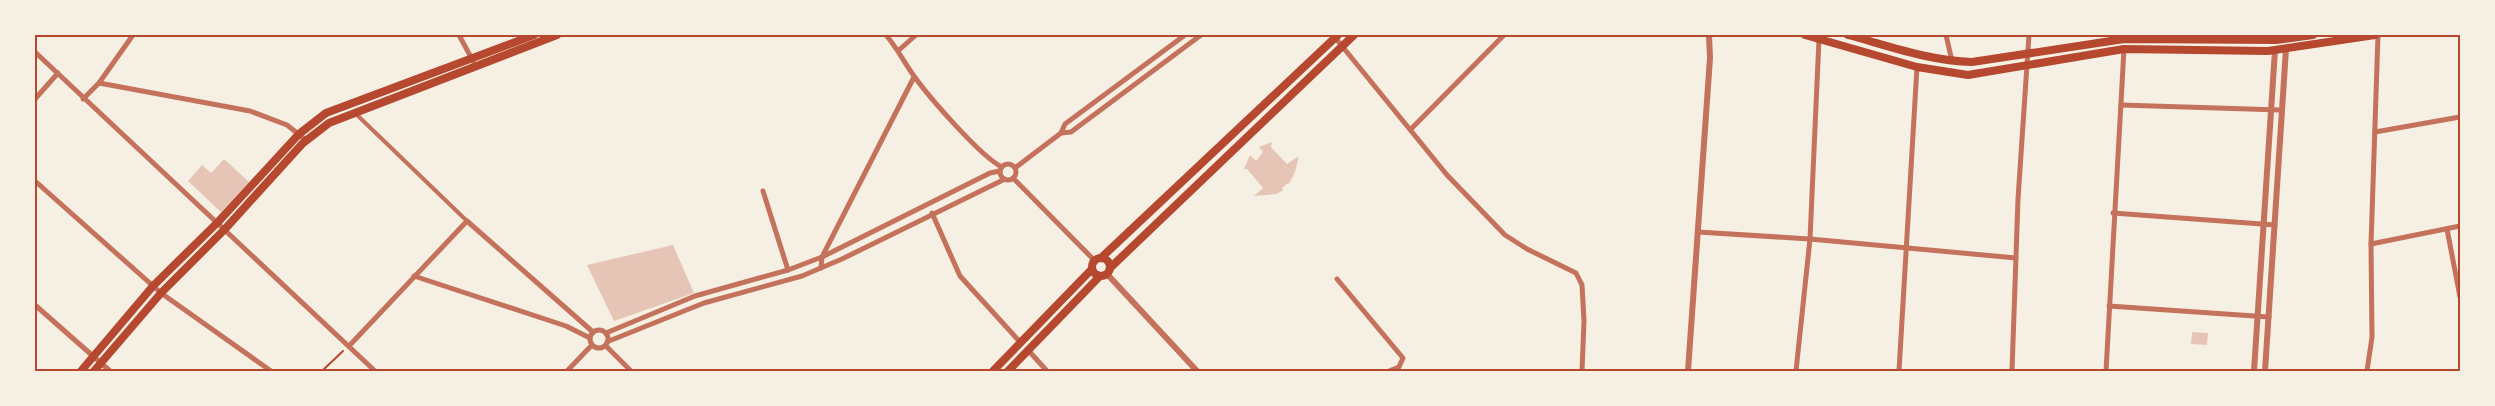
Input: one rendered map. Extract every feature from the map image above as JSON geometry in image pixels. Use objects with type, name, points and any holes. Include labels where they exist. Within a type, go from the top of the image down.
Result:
[{"type":"main road","points":[[94,371],[161,294],[225,229],[306,140],[329,123],[474,63],[534,35]]},
{"type":"main road","points":[[81,371],[153,286],[218,222],[300,134],[326,113],[557,35]]},
{"type":"main road","points":[[1008,371],[1106,273],[1354,35]]},
{"type":"main road","points":[[1805,35],[1917,67],[1968,75],[2124,49],[2275,50],[2377,35]]},
{"type":"main road","points":[[1848,35],[1952,61],[1972,62],[2124,37],[2276,40],[2313,35]]},
{"type":"main road","points":[[993,371],[1092,269],[1098,259],[1335,36]]},
{"type":"main road","points":[[1098,259],[1109,262],[1106,273]]},
{"type":"main road","points":[[1092,269],[1095,274],[1106,273]]},
{"type":"street","points":[[83,99],[99,83],[134,35]]},
{"type":"street","points":[[459,35],[474,63]]},
{"type":"street","points":[[886,35],[899,50],[914,77],[990,162],[1001,169],[1005,179]]},
{"type":"street","points":[[899,50],[916,35]]},
{"type":"street","points":[[1015,168],[1061,133],[1065,124],[1185,35]]},
{"type":"street","points":[[1061,133],[1071,132],[1201,35]]},
{"type":"street","points":[[1411,129],[1504,35]]},
{"type":"street","points":[[1688,371],[1710,58],[1709,35]]},
{"type":"street","points":[[1946,35],[1952,61]]},
{"type":"street","points":[[2012,371],[2016,258],[2029,35]]},
{"type":"street","points":[[2367,371],[2372,336],[2370,244],[2377,35]]},
{"type":"street","points":[[1335,36],[1341,47],[1411,129],[1447,175],[1505,235],[1528,250],[1576,273],[1582,285],[1584,321],[1582,371]]},
{"type":"street","points":[[1796,371],[1810,239],[1819,39]]},
{"type":"street","points":[[2106,371],[2113,213],[2124,49]]},
{"type":"street","points":[[2265,371],[2275,225],[2280,110],[2286,49]]},
{"type":"street","points":[[2254,371],[2275,50]]},
{"type":"street","points":[[35,52],[375,371]]},
{"type":"street","points":[[1899,371],[1917,67]]},
{"type":"street","points":[[35,99],[58,73]]},
{"type":"street","points":[[822,268],[822,257],[914,77]]},
{"type":"street","points":[[99,83],[250,111],[287,125],[306,140]]},
{"type":"street","points":[[2121,105],[2280,110]]},
{"type":"street","points":[[354,112],[467,221],[593,332]]},
{"type":"street","points":[[2375,132],[2460,117]]},
{"type":"street","points":[[1013,178],[1005,179],[802,276],[704,303],[597,348],[592,345],[590,338],[593,332],[601,330],[606,332],[695,296],[788,270],[822,257],[1009,164],[1015,168]]},
{"type":"street","points":[[1013,178],[1016,172],[1015,168]]},
{"type":"street","points":[[1013,178],[1098,259]]},
{"type":"street","points":[[35,181],[161,294],[271,371]]},
{"type":"street","points":[[763,191],[788,270]]},
{"type":"street","points":[[932,213],[960,276],[1020,342]]},
{"type":"street","points":[[2113,213],[2275,225]]},
{"type":"street","points":[[349,346],[467,221]]},
{"type":"street","points":[[2370,244],[2460,226]]},
{"type":"street","points":[[2447,229],[2460,297]]},
{"type":"street","points":[[1698,232],[1810,239],[2016,258]]},
{"type":"street","points":[[1106,273],[1197,371]]},
{"type":"street","points":[[414,276],[566,326],[590,338]]},
{"type":"street","points":[[1337,279],[1402,358],[1399,367],[1389,371]]},
{"type":"street","points":[[35,305],[110,371]]},
{"type":"street","points":[[2109,306],[2269,317]]},
{"type":"street","points":[[606,332],[607,344],[631,371]]},
{"type":"street","points":[[567,371],[592,345]]},
{"type":"street","points":[[1028,350],[1047,371]]},
{"type":"path","points":[[322,371],[349,346]]},
{"type":"building","points":[[1272,142],[1271,147],[1287,164],[1299,156],[1295,172],[1289,184],[1277,194],[1254,196],[1263,188],[1247,169],[1244,169],[1250,155],[1256,161],[1263,152],[1259,147]]},
{"type":"building","points":[[224,159],[249,182],[221,212],[188,181],[202,165],[211,173]]},
{"type":"building","points":[[673,245],[694,293],[614,321],[587,265]]},
{"type":"building","points":[[2192,332],[2208,333],[2207,345],[2191,344]]}]
